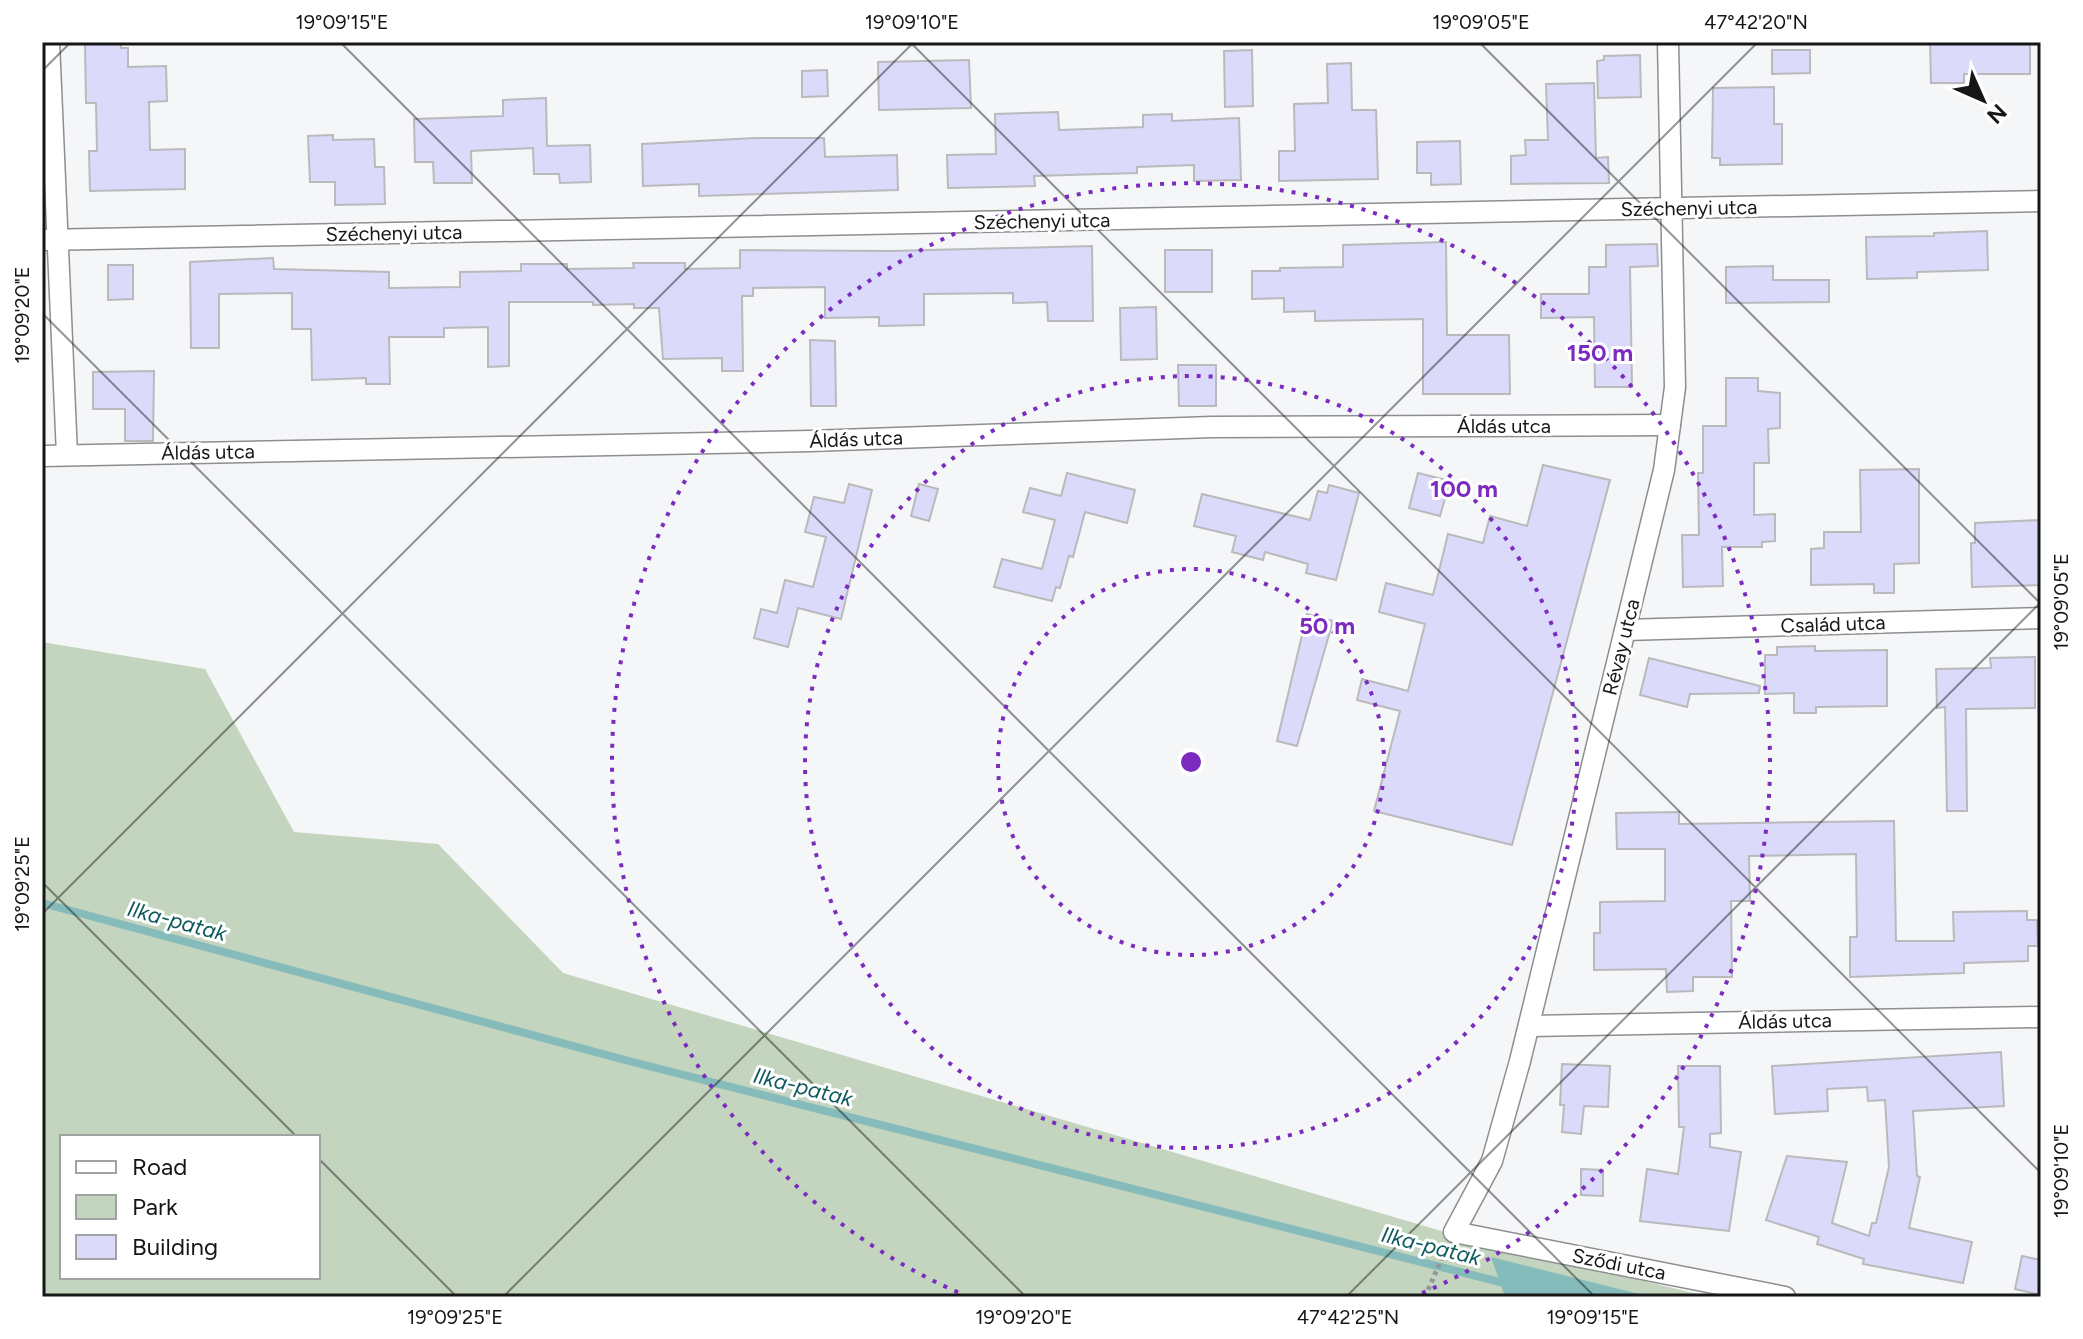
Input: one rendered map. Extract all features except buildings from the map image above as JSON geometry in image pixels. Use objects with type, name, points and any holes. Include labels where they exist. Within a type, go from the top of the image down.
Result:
[{"type":"street","points":[[49,42],[50,240],[67,455]]},
{"type":"street","name":"Révay utca","points":[[1454,1232],[1492,1161],[1529,1026],[1664,470],[1675,387],[1668,42]]},
{"type":"street","name":"Széchenyi utca","points":[[50,240],[2041,201]]},
{"type":"street","name":"Áldás utca","points":[[42,456],[810,441],[1212,427],[1670,425]]},
{"type":"street","name":"Család utca","points":[[1625,630],[2041,618]]},
{"type":"street","name":"Áldás utca","points":[[1529,1026],[2041,1017]]},
{"type":"street","name":"Sződi utca","points":[[1454,1232],[1785,1297]]},
{"type":"path","points":[[1425,1297],[1454,1232]]},
{"type":"green space","points":[[42,642],[205,669],[294,832],[438,844],[563,973],[1438,1230],[1709,1297],[42,1297]]},
{"type":"water","points":[[1491,1257],[1651,1297],[1505,1297]]},
{"type":"waterway","name":"Ilka-patak","points":[[42,903],[625,1060],[1508,1284]]}]
